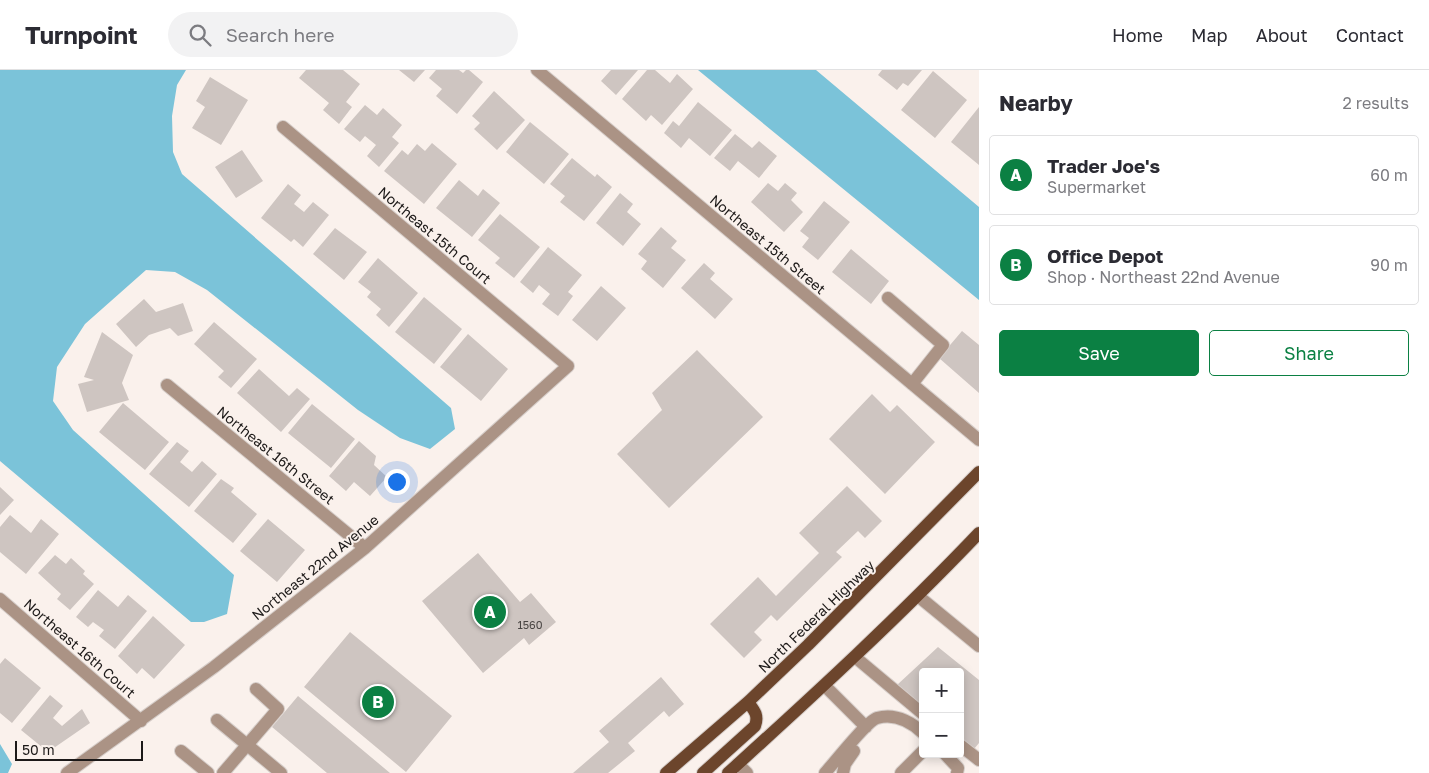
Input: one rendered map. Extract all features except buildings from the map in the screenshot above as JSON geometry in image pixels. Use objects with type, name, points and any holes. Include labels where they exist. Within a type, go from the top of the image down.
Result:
[{"type":"main road","name":"North Federal Highway","points":[[666,773],[748,702],[871,584],[979,472]]},
{"type":"main road","points":[[728,773],[742,769],[918,596],[979,533]]},
{"type":"main road","points":[[704,773],[755,726],[757,720],[756,713],[748,702]]},
{"type":"street","name":"Northeast 15th Street","points":[[537,70],[979,440]]},
{"type":"street","name":"Northeast 15th Court","points":[[283,127],[568,366]]},
{"type":"street","points":[[888,298],[943,345],[912,384]]},
{"type":"street","name":"Northeast 22nd Avenue","points":[[67,773],[214,667],[365,548],[568,366]]},
{"type":"street","name":"Northeast 16th Street","points":[[167,385],[365,548]]},
{"type":"street","points":[[918,596],[979,646]]},
{"type":"street","name":"Northeast 16th Court","points":[[0,599],[141,721]]},
{"type":"street","points":[[854,657],[922,713]]},
{"type":"street","points":[[825,686],[866,727]]},
{"type":"street","points":[[223,773],[278,709],[256,689]]},
{"type":"street","points":[[825,773],[875,718],[897,717],[912,723],[919,729]]},
{"type":"street","points":[[217,720],[280,773]]},
{"type":"street","points":[[843,773],[845,764],[864,739],[866,727]]},
{"type":"street","points":[[964,748],[979,760]]},
{"type":"street","points":[[182,751],[208,773]]},
{"type":"street","points":[[901,773],[919,755]]},
{"type":"street","points":[[949,758],[958,768],[957,773]]},
{"type":"water","points":[[0,70],[186,70],[177,85],[172,116],[173,152],[182,174],[451,408],[455,429],[430,449],[400,438],[358,410],[207,290],[175,272],[146,270],[85,324],[57,367],[53,401],[73,430],[234,575],[227,614],[204,622],[191,622],[0,461]]},
{"type":"water","points":[[698,70],[816,70],[979,207],[979,300]]},
{"type":"water","points":[[0,744],[12,764],[8,773],[0,773]]},
{"type":"place","name":"Trader Joe's","points":[[490,612]]},
{"type":"place","name":"Office Depot","points":[[378,702]]}]
